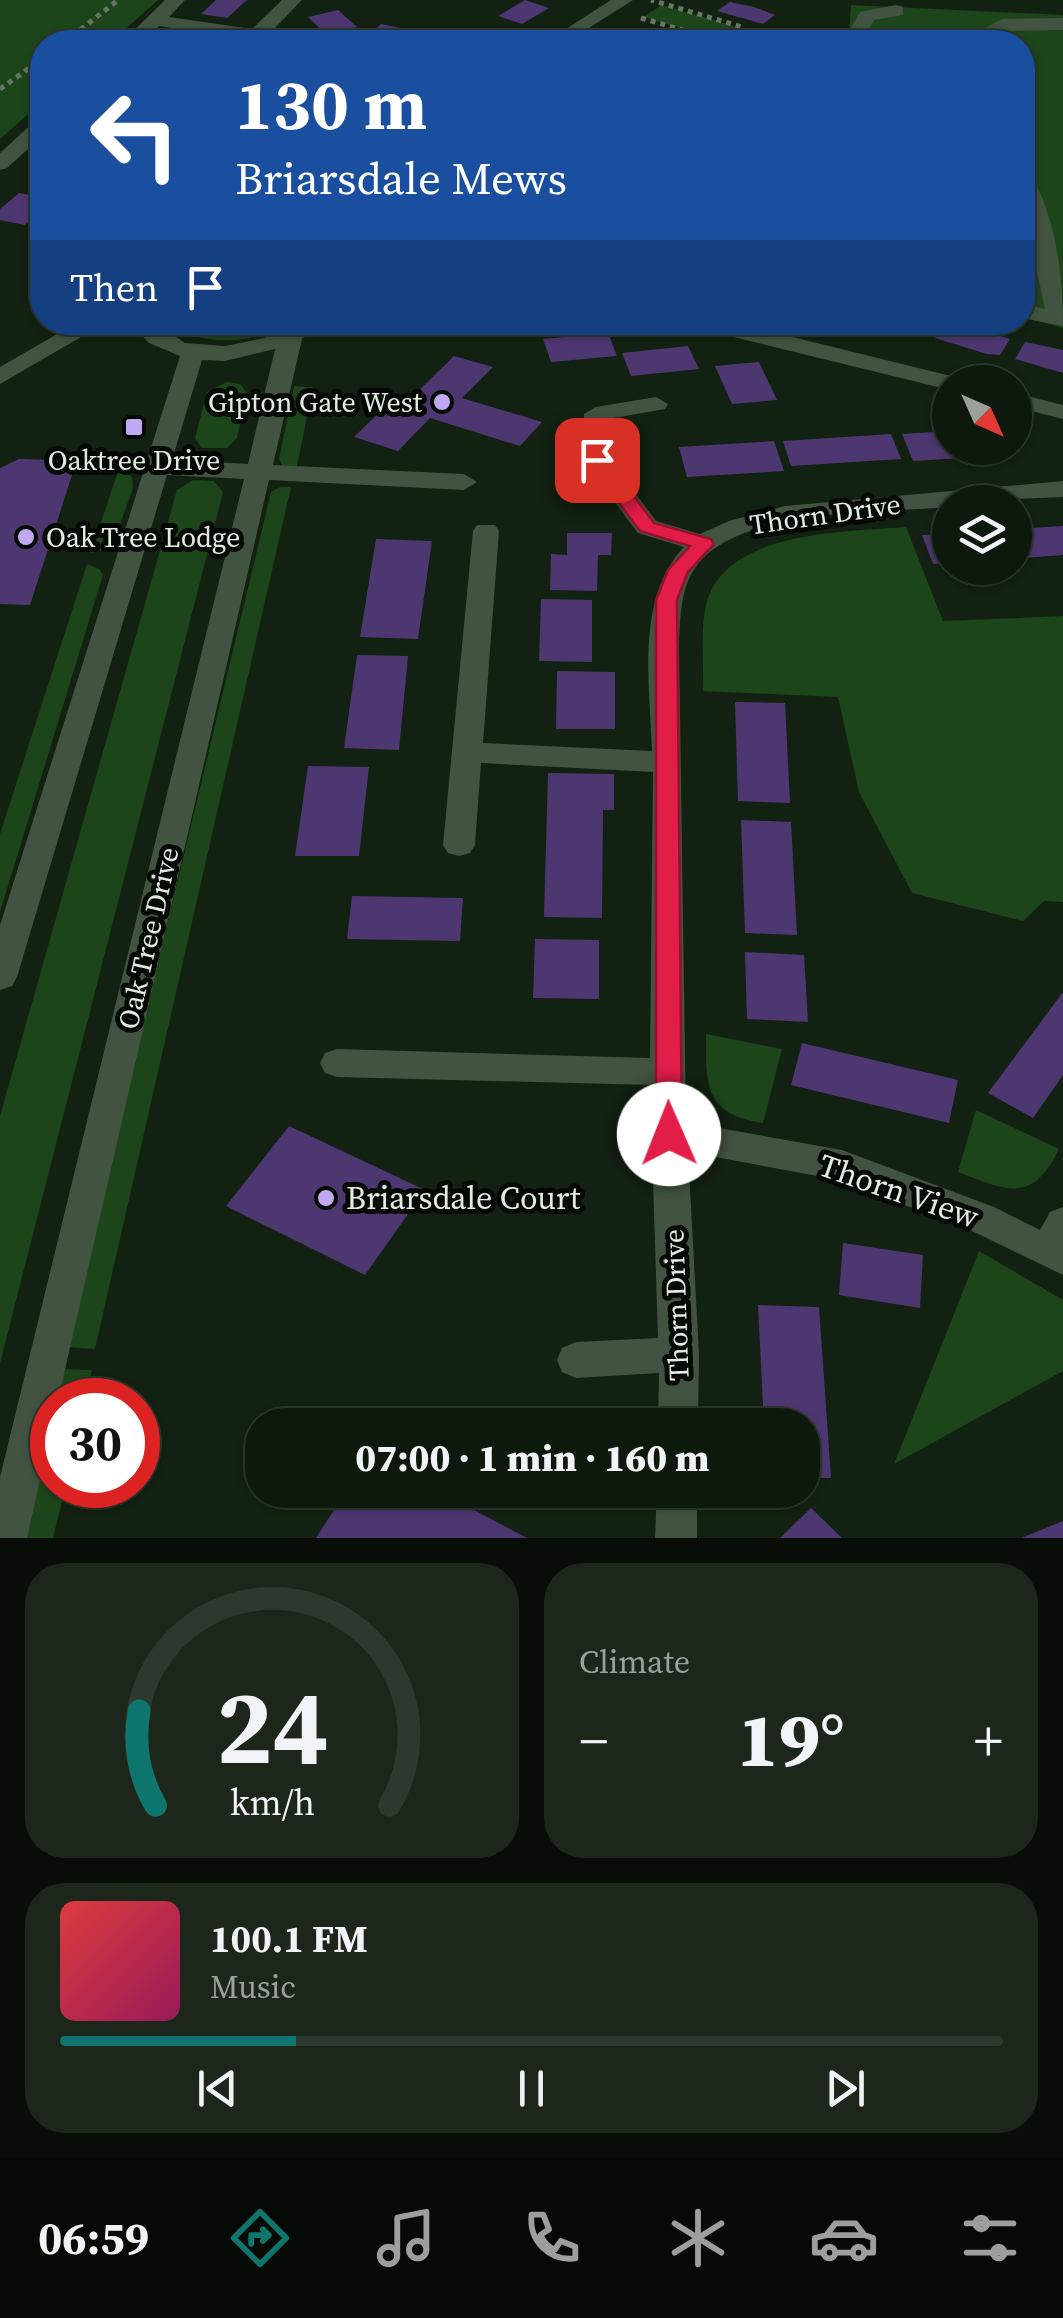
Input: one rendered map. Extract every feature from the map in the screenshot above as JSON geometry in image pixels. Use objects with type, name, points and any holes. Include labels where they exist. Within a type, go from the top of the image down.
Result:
[{"type":"street","points":[[144,30],[176,0]]},
{"type":"street","points":[[262,30],[293,0]]},
{"type":"street","points":[[575,30],[617,4]]},
{"type":"street","points":[[859,30],[867,16],[896,11]]},
{"type":"street","points":[[155,20],[218,30]]},
{"type":"street","points":[[994,30],[1002,25],[1063,24]]},
{"type":"street","points":[[0,164],[30,136]]},
{"type":"street","points":[[1035,211],[1056,310],[1063,318]]},
{"type":"street","points":[[1035,313],[1063,318]]},
{"type":"street","points":[[0,377],[74,335]]},
{"type":"street","points":[[62,342],[113,335]]},
{"type":"street","points":[[128,335],[160,339],[193,351],[228,353],[261,348],[291,335]]},
{"type":"street","points":[[155,335],[160,339]]},
{"type":"street","name":"Oak Tree Drive","points":[[6,1538],[258,474],[300,335]]},
{"type":"street","points":[[753,335],[932,379]]},
{"type":"street","points":[[0,977],[193,351]]},
{"type":"street","points":[[656,404],[596,414],[597,460],[647,527],[704,544]]},
{"type":"street","points":[[1032,404],[1063,412]]},
{"type":"street","points":[[157,467],[464,482]]},
{"type":"street","name":"Thorn Drive","points":[[678,1408],[680,1354],[668,1072],[667,600],[678,570],[704,544],[740,524],[785,514],[1063,489]]},
{"type":"street","points":[[459,844],[486,531]]},
{"type":"street","points":[[467,752],[668,762]]},
{"type":"street","points":[[337,1063],[668,1072]]},
{"type":"street","name":"Thorn View","points":[[669,1134],[842,1165],[1058,1244]]},
{"type":"street","points":[[576,1360],[680,1354]]},
{"type":"street","points":[[676,1538],[677,1508]]},
{"type":"path","points":[[81,30],[118,0]]},
{"type":"path","points":[[650,0],[742,27],[738,30]]},
{"type":"path","points":[[617,4],[690,30]]},
{"type":"path","points":[[0,89],[30,68]]},
{"type":"green space","points":[[0,0],[158,0],[124,30],[30,30],[30,113],[0,139]]},
{"type":"green space","points":[[662,5],[737,27],[687,30],[643,17]]},
{"type":"green space","points":[[851,5],[1063,15],[1063,328],[1035,320],[1035,30],[849,30]]},
{"type":"green space","points":[[193,335],[261,335],[229,340]]},
{"type":"green space","points":[[227,382],[240,384],[247,393],[237,438],[227,448],[202,448],[195,438],[207,392]]},
{"type":"green space","points":[[294,386],[313,387],[296,471],[283,467],[279,459]]},
{"type":"green space","points":[[119,468],[132,477],[133,488],[112,547],[91,553]]},
{"type":"green space","points":[[193,480],[214,481],[223,492],[0,1363],[0,1116],[177,490]]},
{"type":"green space","points":[[291,487],[95,1349],[66,1347],[271,492]]},
{"type":"green space","points":[[906,527],[943,621],[1063,616],[1063,902],[1044,901],[1023,921],[912,893],[859,792],[838,697],[703,691],[706,605],[717,580],[737,562],[791,540]]},
{"type":"green space","points":[[87,564],[103,575],[0,912],[0,834]]},
{"type":"green space","points":[[706,1034],[782,1049],[763,1123],[729,1112],[712,1094]]},
{"type":"green space","points":[[976,1110],[1059,1149],[1039,1178],[1028,1185],[1004,1188],[958,1172]]},
{"type":"green space","points":[[979,1251],[1063,1300],[1063,1371],[894,1464]]},
{"type":"green space","points":[[60,1369],[92,1370],[90,1378],[58,1378]]},
{"type":"green space","points":[[30,1493],[30,1508],[60,1508],[53,1538],[19,1538]]},
{"type":"building","points":[[216,0],[247,0],[227,18],[201,14]]},
{"type":"building","points":[[525,0],[549,8],[522,24],[498,16]]},
{"type":"building","points":[[730,2],[775,15],[763,24],[717,11]]},
{"type":"building","points":[[338,10],[357,27],[322,30],[308,17]]},
{"type":"building","points":[[381,24],[416,30],[375,30]]},
{"type":"building","points":[[19,193],[30,195],[30,220],[25,225],[0,220],[0,209]]},
{"type":"building","points":[[609,335],[617,356],[551,362],[543,339]]},
{"type":"building","points":[[997,335],[1010,339],[1000,355],[935,338]]},
{"type":"building","points":[[1025,342],[1063,350],[1063,373],[1015,359]]},
{"type":"building","points":[[688,346],[699,369],[631,376],[622,353]]},
{"type":"building","name":"Gipton Gate West","points":[[454,356],[493,367],[462,398],[542,422],[520,446],[430,418],[398,451],[354,437],[392,400],[405,404]]},
{"type":"building","points":[[759,362],[777,400],[732,404],[715,366]]},
{"type":"building","points":[[932,432],[932,460],[913,461],[902,434]]},
{"type":"building","points":[[891,434],[901,459],[791,466],[783,441]]},
{"type":"building","points":[[774,441],[784,471],[687,477],[679,447]]},
{"type":"building","name":"Oak Tree Lodge","points":[[19,459],[55,460],[63,464],[61,469],[74,469],[30,605],[0,604],[0,468]]},
{"type":"building","points":[[1063,526],[1063,555],[1032,557],[1032,528]]},
{"type":"building","points":[[567,533],[612,533],[611,555],[598,555],[597,591],[550,590],[551,554],[567,555]]},
{"type":"building","points":[[922,535],[932,535],[932,561]]},
{"type":"building","points":[[376,539],[432,541],[418,639],[360,637]]},
{"type":"building","points":[[541,599],[592,600],[592,662],[539,661]]},
{"type":"building","points":[[357,655],[408,656],[399,750],[344,748]]},
{"type":"building","points":[[557,671],[615,672],[615,729],[556,729]]},
{"type":"building","points":[[735,702],[785,703],[790,803],[738,801]]},
{"type":"building","points":[[308,766],[369,767],[359,856],[295,856]]},
{"type":"building","points":[[548,773],[614,774],[614,810],[603,810],[602,918],[544,917]]},
{"type":"building","points":[[741,820],[791,822],[797,935],[745,933]]},
{"type":"building","points":[[352,896],[463,898],[460,941],[347,939]]},
{"type":"building","points":[[535,939],[599,940],[599,999],[533,998]]},
{"type":"building","points":[[745,952],[804,955],[808,1022],[747,1019]]},
{"type":"building","points":[[1063,992],[1063,1075],[1033,1118],[988,1093]]},
{"type":"building","points":[[802,1043],[958,1080],[949,1123],[791,1085]]},
{"type":"building","name":"Briarsdale Court","points":[[289,1126],[425,1190],[365,1275],[226,1206]]},
{"type":"building","points":[[843,1243],[923,1255],[920,1308],[839,1295]]},
{"type":"building","points":[[758,1305],[819,1307],[831,1478],[820,1478],[820,1408],[763,1408]]},
{"type":"building","points":[[335,1508],[470,1508],[527,1538],[316,1538]]},
{"type":"building","points":[[811,1508],[842,1538],[780,1538]]},
{"type":"building","points":[[1063,1521],[1063,1538],[1021,1538]]},
{"type":"place","name":"Gipton Gate West","points":[[442,402]]},
{"type":"place","name":"Oaktree Drive","points":[[134,427]]},
{"type":"place","name":"Oak Tree Lodge","points":[[26,537]]},
{"type":"place","name":"Briarsdale Court","points":[[326,1198]]},
{"type":"route","points":[[597,460],[647,527],[704,544],[678,570],[667,600],[669,1134]]}]
